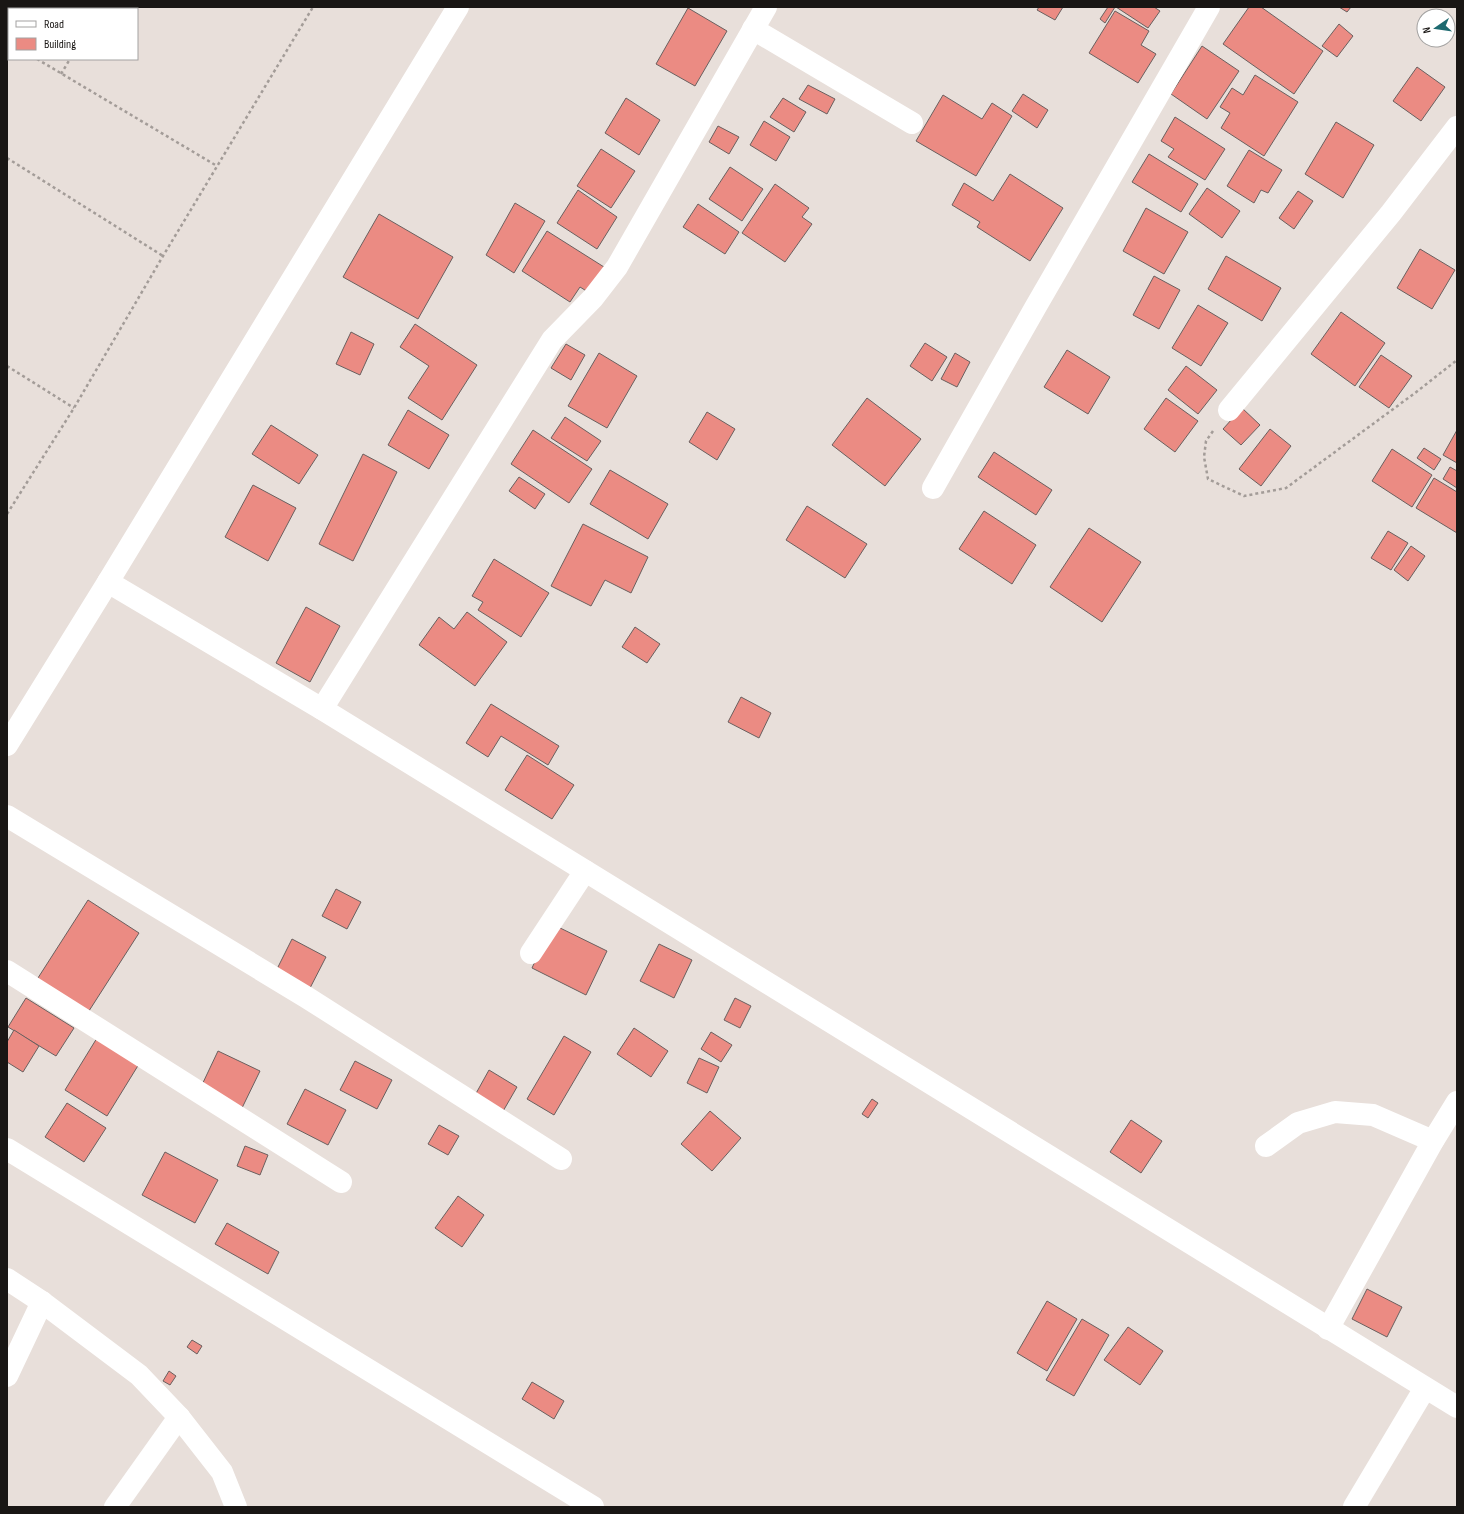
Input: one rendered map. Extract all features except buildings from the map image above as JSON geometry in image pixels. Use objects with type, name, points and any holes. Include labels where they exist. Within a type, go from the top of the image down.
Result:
[{"type":"street","points":[[7,745],[458,7]]},
{"type":"street","points":[[322,710],[552,340],[593,298],[617,266],[766,7]]},
{"type":"street","points":[[933,488],[1209,7]]},
{"type":"street","points":[[752,30],[912,123]]},
{"type":"street","points":[[1229,410],[1391,213],[1457,127]]},
{"type":"street","points":[[108,582],[322,710],[1457,1407]]},
{"type":"street","points":[[7,816],[306,997],[561,1159]]},
{"type":"street","points":[[532,953],[585,871]]},
{"type":"street","points":[[7,972],[341,1182]]},
{"type":"street","points":[[1328,1328],[1433,1140],[1457,1102]]},
{"type":"street","points":[[1266,1146],[1298,1123],[1335,1112],[1373,1115],[1433,1140]]},
{"type":"street","points":[[7,1149],[562,1497],[593,1507]]},
{"type":"street","points":[[7,1279],[42,1302],[139,1376],[179,1417],[222,1472],[236,1507]]},
{"type":"street","points":[[7,1376],[42,1302]]},
{"type":"street","points":[[1354,1507],[1426,1388]]},
{"type":"street","points":[[115,1507],[179,1417]]},
{"type":"path","points":[[7,514],[74,408],[163,256],[313,7]]},
{"type":"path","points":[[39,60],[218,166]]},
{"type":"path","points":[[61,74],[69,60]]},
{"type":"path","points":[[7,158],[163,256]]},
{"type":"path","points":[[1229,410],[1206,441],[1204,457],[1208,479],[1244,496],[1286,488],[1415,393],[1457,360]]},
{"type":"path","points":[[7,366],[74,408]]}]
